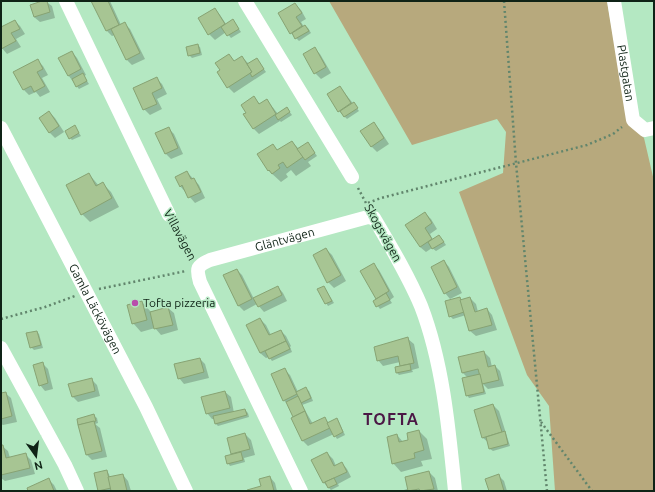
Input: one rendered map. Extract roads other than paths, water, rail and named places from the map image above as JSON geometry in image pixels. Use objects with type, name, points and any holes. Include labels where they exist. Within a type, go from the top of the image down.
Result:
[{"type":"street","name":"Villavägen","points":[[66,1],[169,214]]},
{"type":"street","points":[[245,1],[352,177]]},
{"type":"street","name":"Plastgatan","points":[[614,1],[633,120],[645,130],[654,128]]},
{"type":"street","name":"Gamla Läckövägen","points":[[1,128],[146,407],[186,491]]},
{"type":"street","name":"Gläntvägen","points":[[198,268],[210,260],[368,217],[374,218]]},
{"type":"street","name":"Skogsvägen","points":[[374,218],[407,276],[428,326],[442,388],[455,491]]},
{"type":"street","name":"Villavägen","points":[[198,268],[200,282],[301,491]]},
{"type":"street","points":[[1,348],[65,465],[77,491]]},
{"type":"place","name":"Tofta pizzeria","points":[[135,303]]},
{"type":"district","name":"TOFTA","points":[[391,419]]}]
